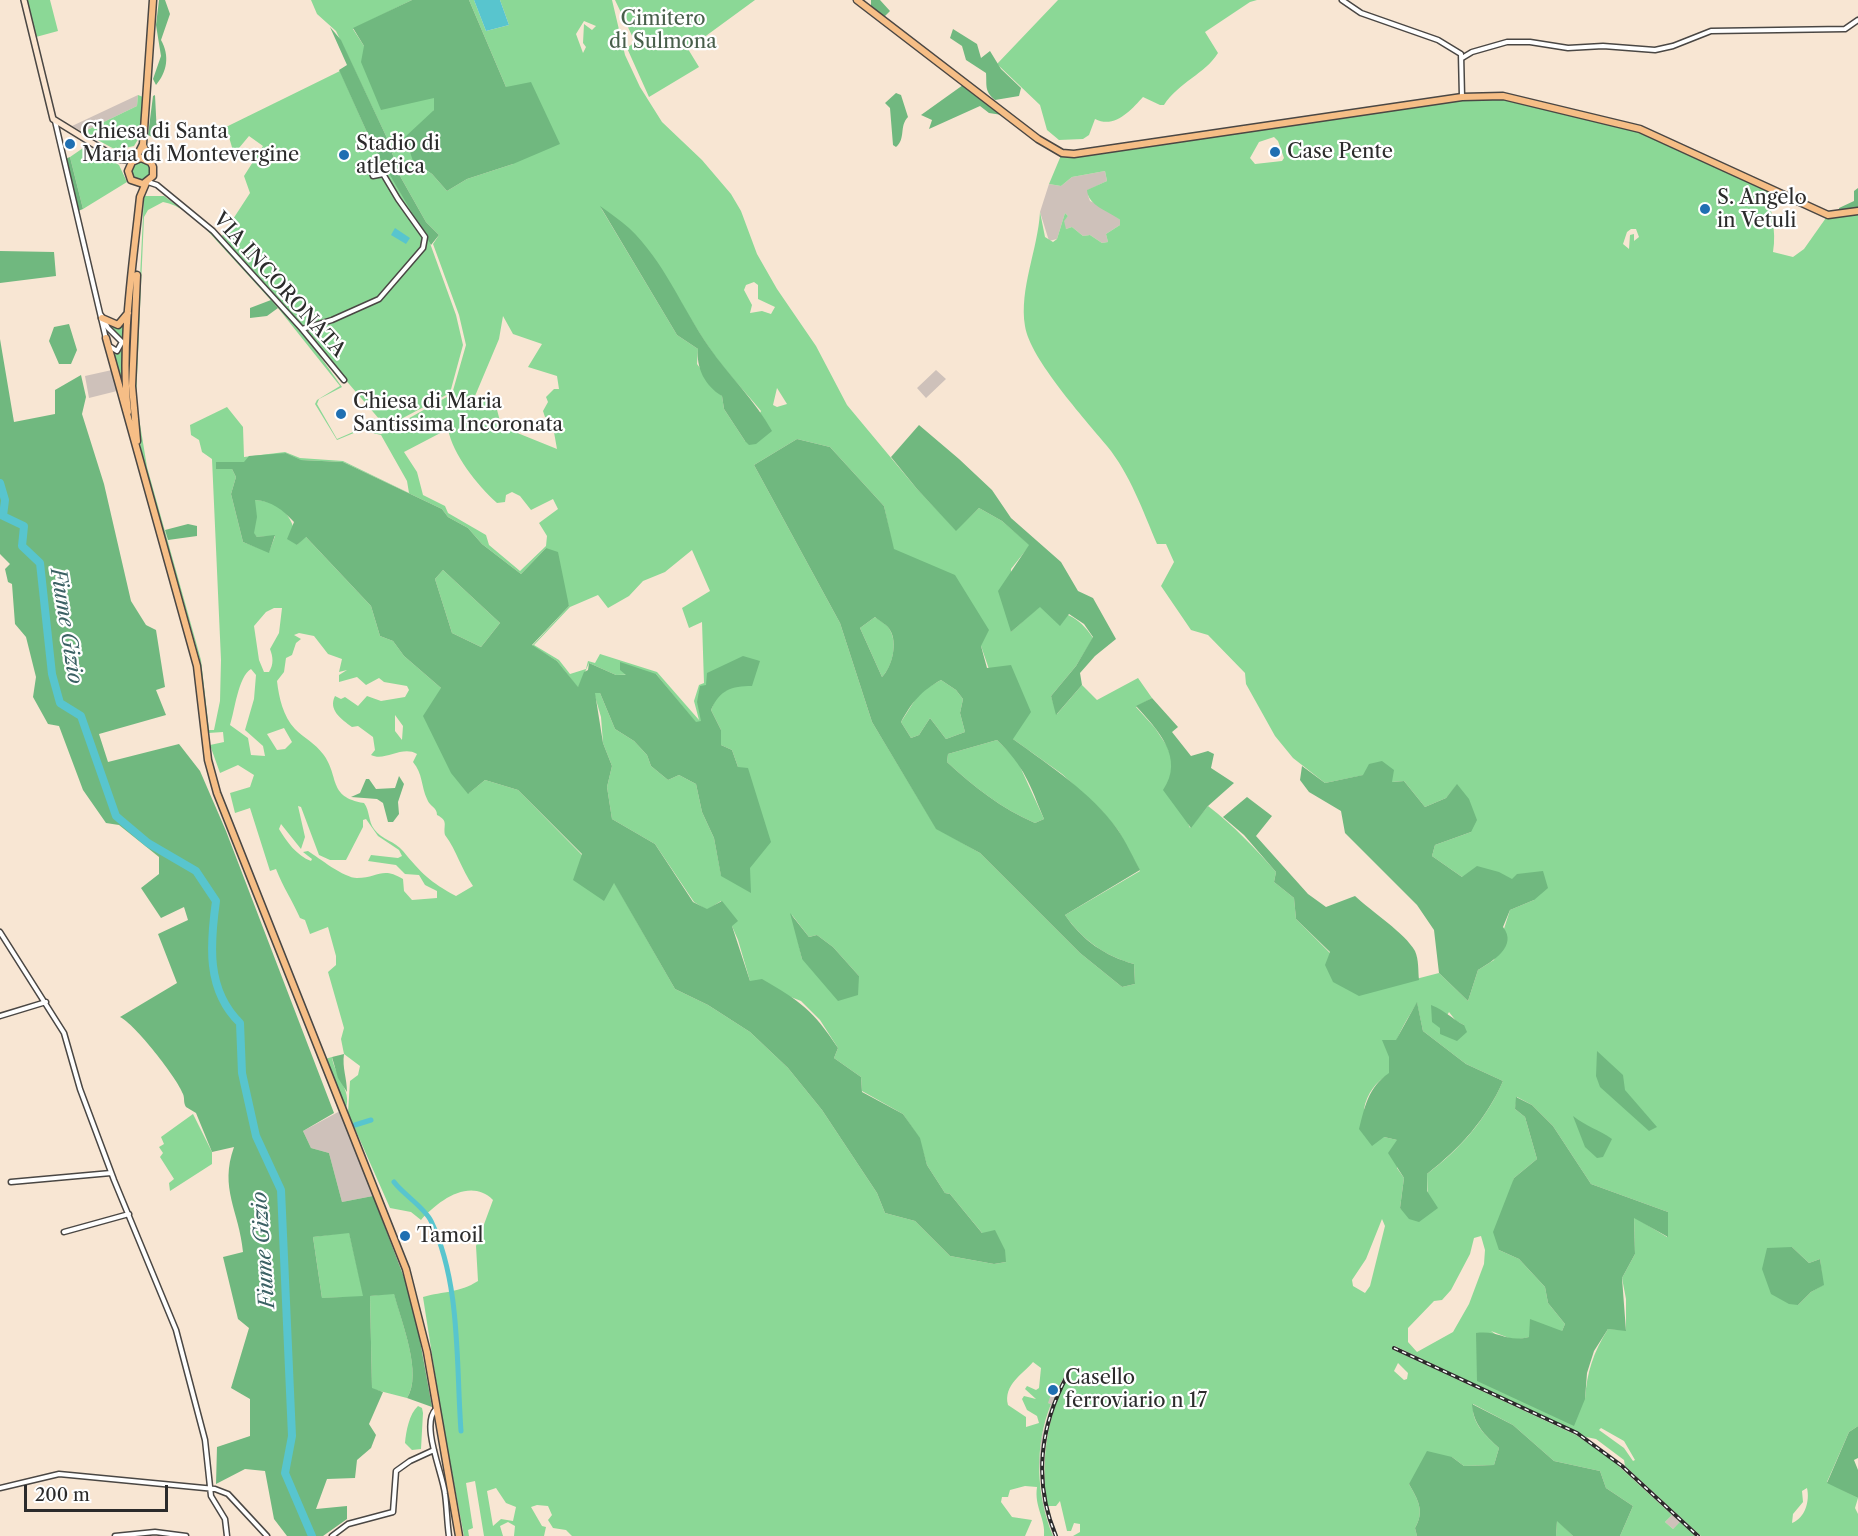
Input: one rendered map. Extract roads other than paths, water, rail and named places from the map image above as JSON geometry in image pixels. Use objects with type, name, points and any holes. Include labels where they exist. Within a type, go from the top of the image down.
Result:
[{"type":"main road","points":[[24,0],[55,121],[118,159],[134,182],[140,197]]},
{"type":"main road","points":[[131,430],[126,383],[140,197],[154,174],[143,144],[153,0]]},
{"type":"main road","points":[[857,0],[1038,139],[1062,153],[1074,154],[1462,98],[1503,96],[1640,129],[1828,215],[1858,211]]},
{"type":"main road","points":[[128,173],[143,144]]},
{"type":"main road","points":[[118,159],[143,158],[150,162]]},
{"type":"main road","points":[[134,182],[147,183]]},
{"type":"main road","points":[[136,246],[132,386],[142,472]]},
{"type":"main road","points":[[102,316],[118,325],[125,320],[130,310]]},
{"type":"main road","points":[[106,338],[196,666],[208,760],[217,793],[346,1110],[406,1269],[427,1352],[448,1491],[459,1536]]},
{"type":"street","points":[[1342,0],[1361,13],[1438,40],[1461,54],[1462,98]]},
{"type":"street","points":[[1462,58],[1472,52],[1507,42],[1530,42],[1568,48],[1603,46],[1655,50],[1673,46],[1711,31],[1845,29],[1858,20]]},
{"type":"street","points":[[55,121],[106,338],[113,350],[117,351],[121,348],[121,340],[108,328],[102,316]]},
{"type":"street","points":[[57,137],[64,128]]},
{"type":"street","name":"VIA INCORONATA","points":[[154,174],[162,189]]},
{"type":"street","points":[[302,329],[332,320],[379,299],[423,248],[425,237],[383,174]]},
{"type":"street","name":"VIA INCORONATA","points":[[147,183],[162,189],[208,226],[302,329],[344,380]]},
{"type":"street","points":[[0,932],[64,1034],[80,1089],[111,1173],[183,1355],[205,1440],[210,1489],[214,1502],[225,1519],[227,1536]]},
{"type":"street","points":[[0,1016],[46,1002]]},
{"type":"street","points":[[11,1182],[111,1173]]},
{"type":"street","points":[[64,1232],[129,1214]]},
{"type":"street","points":[[436,1409],[431,1418],[434,1450],[448,1491],[448,1536]]},
{"type":"street","points":[[332,1536],[348,1524],[393,1512],[396,1471],[410,1461],[434,1450]]},
{"type":"street","points":[[0,1488],[59,1474],[210,1489],[228,1494],[267,1536]]},
{"type":"street","points":[[115,1536],[155,1532],[186,1536]]},
{"type":"water","points":[[474,0],[500,0],[509,25],[486,31]]},
{"type":"water","points":[[395,228],[410,238],[406,244],[391,235]]},
{"type":"waterway","name":"Fiume Gizio","points":[[0,483],[5,500],[3,516],[24,526],[22,546],[40,563],[52,674],[60,703],[81,716],[116,816],[148,843],[196,871],[216,901],[212,934],[216,981],[221,996],[240,1023],[242,1073],[256,1136],[281,1190],[292,1436],[285,1473],[312,1536]]},
{"type":"waterway","points":[[355,1125],[371,1120]]},
{"type":"waterway","points":[[394,1182],[428,1216],[441,1245],[448,1271],[455,1324],[461,1431]]},
{"type":"railway","points":[[1394,1348],[1577,1433],[1622,1466],[1698,1536]]},
{"type":"railway","points":[[1056,1536],[1044,1495],[1043,1454],[1051,1414],[1067,1376]]},
{"type":"place","name":"Chiesa di Santa Maria di Montevergine","points":[[70,144]]},
{"type":"place","name":"Case Pente","points":[[1275,152]]},
{"type":"place","name":"Stadio di atletica","points":[[344,155]]},
{"type":"place","name":"S. Angelo in Vetuli","points":[[1705,209]]},
{"type":"place","name":"Chiesa di Maria Santissima Incoronata","points":[[341,414]]},
{"type":"place","name":"Tamoil","points":[[405,1236]]},
{"type":"place","name":"Casello ferroviario n 17","points":[[1053,1390]]},
{"type":"park label","name":"Cimitero di Sulmona","points":[[663,30]]}]
